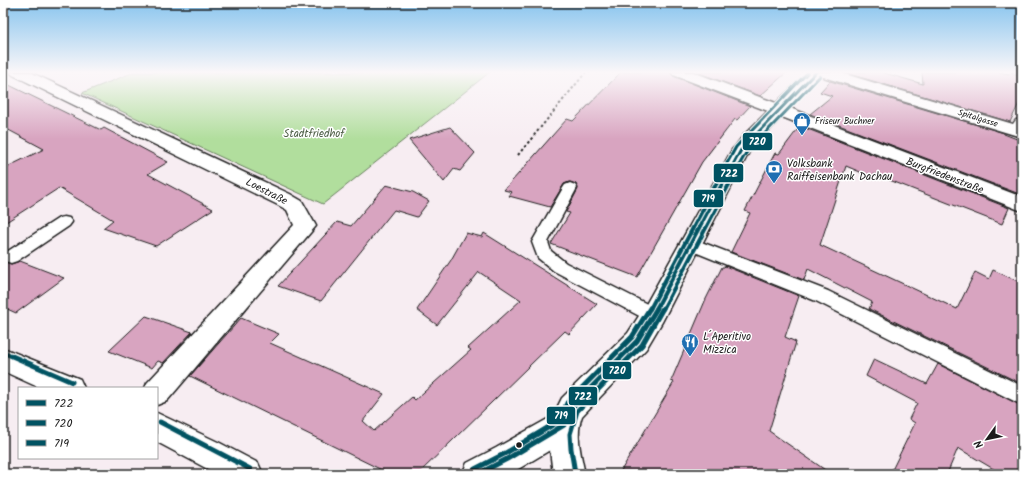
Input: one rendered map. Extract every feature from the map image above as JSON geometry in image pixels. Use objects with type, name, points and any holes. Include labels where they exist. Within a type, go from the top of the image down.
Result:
[{"type":"street","name":"Loestraße","points":[[64,94],[283,199],[295,206],[305,226],[239,302],[158,391]]},
{"type":"street","name":"Burgfriedenstraße","points":[[739,94],[1021,204]]},
{"type":"street","points":[[569,474],[564,441],[564,425],[567,415],[572,407],[637,341],[653,315],[741,150],[794,94]]},
{"type":"street","name":"Spitalgasse","points":[[900,94],[1021,129]]},
{"type":"street","points":[[3,359],[68,387]]},
{"type":"street","points":[[478,474],[507,459],[564,425]]},
{"type":"street","points":[[158,428],[247,474]]},
{"type":"lane","points":[[570,188],[540,242],[544,254],[560,267],[653,315]]},
{"type":"lane","points":[[11,257],[64,222]]},
{"type":"lane","points":[[691,244],[822,296],[1022,396]]},
{"type":"path","points":[[518,155],[568,94]]},
{"type":"green space","name":"Stadtfriedhof","points":[[85,94],[462,94],[323,204]]},
{"type":"building","points":[[3,94],[28,94],[101,130],[104,128],[168,162],[148,174],[213,209],[156,246],[103,228],[113,220],[59,188],[3,224],[3,169],[44,149],[3,127]]},
{"type":"building","points":[[599,94],[720,94],[750,106],[737,120],[735,119],[702,162],[637,277],[551,244],[570,213],[566,212],[578,189],[576,184],[569,182],[564,184],[550,207],[509,196],[512,192],[504,190],[567,119],[573,121]]},
{"type":"building","points":[[827,94],[874,94],[1004,133],[1022,141],[1022,195],[810,114],[832,96]]},
{"type":"building","points":[[917,94],[1022,94],[1010,122]]},
{"type":"building","points":[[800,126],[1009,208],[1002,224],[874,174],[872,177],[846,166],[820,245],[957,309],[975,272],[989,279],[993,270],[1022,283],[1022,384],[869,309],[872,302],[808,269],[804,280],[731,252],[750,213],[745,211],[775,153],[779,154]]},
{"type":"building","points":[[450,127],[475,153],[460,171],[454,169],[444,182],[409,140]]},
{"type":"building","points":[[386,185],[413,192],[429,201],[417,217],[394,210],[321,301],[278,286],[337,222],[351,226]]},
{"type":"building","points":[[466,233],[482,237],[484,233],[597,304],[569,334],[565,331],[418,474],[390,474],[190,376],[241,318],[279,334],[270,343],[384,394],[363,421],[374,431],[412,397],[415,400],[471,350],[468,348],[521,300],[479,272],[437,325],[417,310],[451,260]]},
{"type":"building","points":[[3,260],[11,264],[20,261],[64,278],[16,313],[3,307]]},
{"type":"building","points":[[725,266],[799,296],[785,337],[796,342],[769,431],[831,474],[619,474],[674,382],[671,381],[705,301],[722,267]]},
{"type":"building","points":[[146,316],[192,332],[163,363],[158,361],[152,368],[109,351]]},
{"type":"building","points":[[874,359],[927,384],[938,364],[1022,406],[1022,474],[1002,474],[958,448],[947,474],[890,474],[915,423],[909,419],[917,403],[866,376]]},
{"type":"transit line","name":"719","points":[[475,469],[504,454],[559,421],[567,403],[632,337],[648,312],[736,147],[787,94]]},
{"type":"transit line","name":"722","points":[[478,474],[507,459],[564,425],[567,415],[572,407],[637,341],[653,315],[741,150],[795,94]]},
{"type":"transit line","name":"720","points":[[575,473],[570,434],[571,426],[577,411],[642,345],[658,318],[746,153],[802,94]]},
{"type":"transit line","name":"719","points":[[5,353],[72,382]]},
{"type":"transit line","name":"719","points":[[160,422],[250,469]]},
{"type":"place","name":"Friseur Buchner","points":[[802,136]]},
{"type":"place","name":"Volksbank Raiffeisenbank Dachau","points":[[774,184]]},
{"type":"place","name":"L´Aperitivo Mizzica","points":[[690,357]]}]
